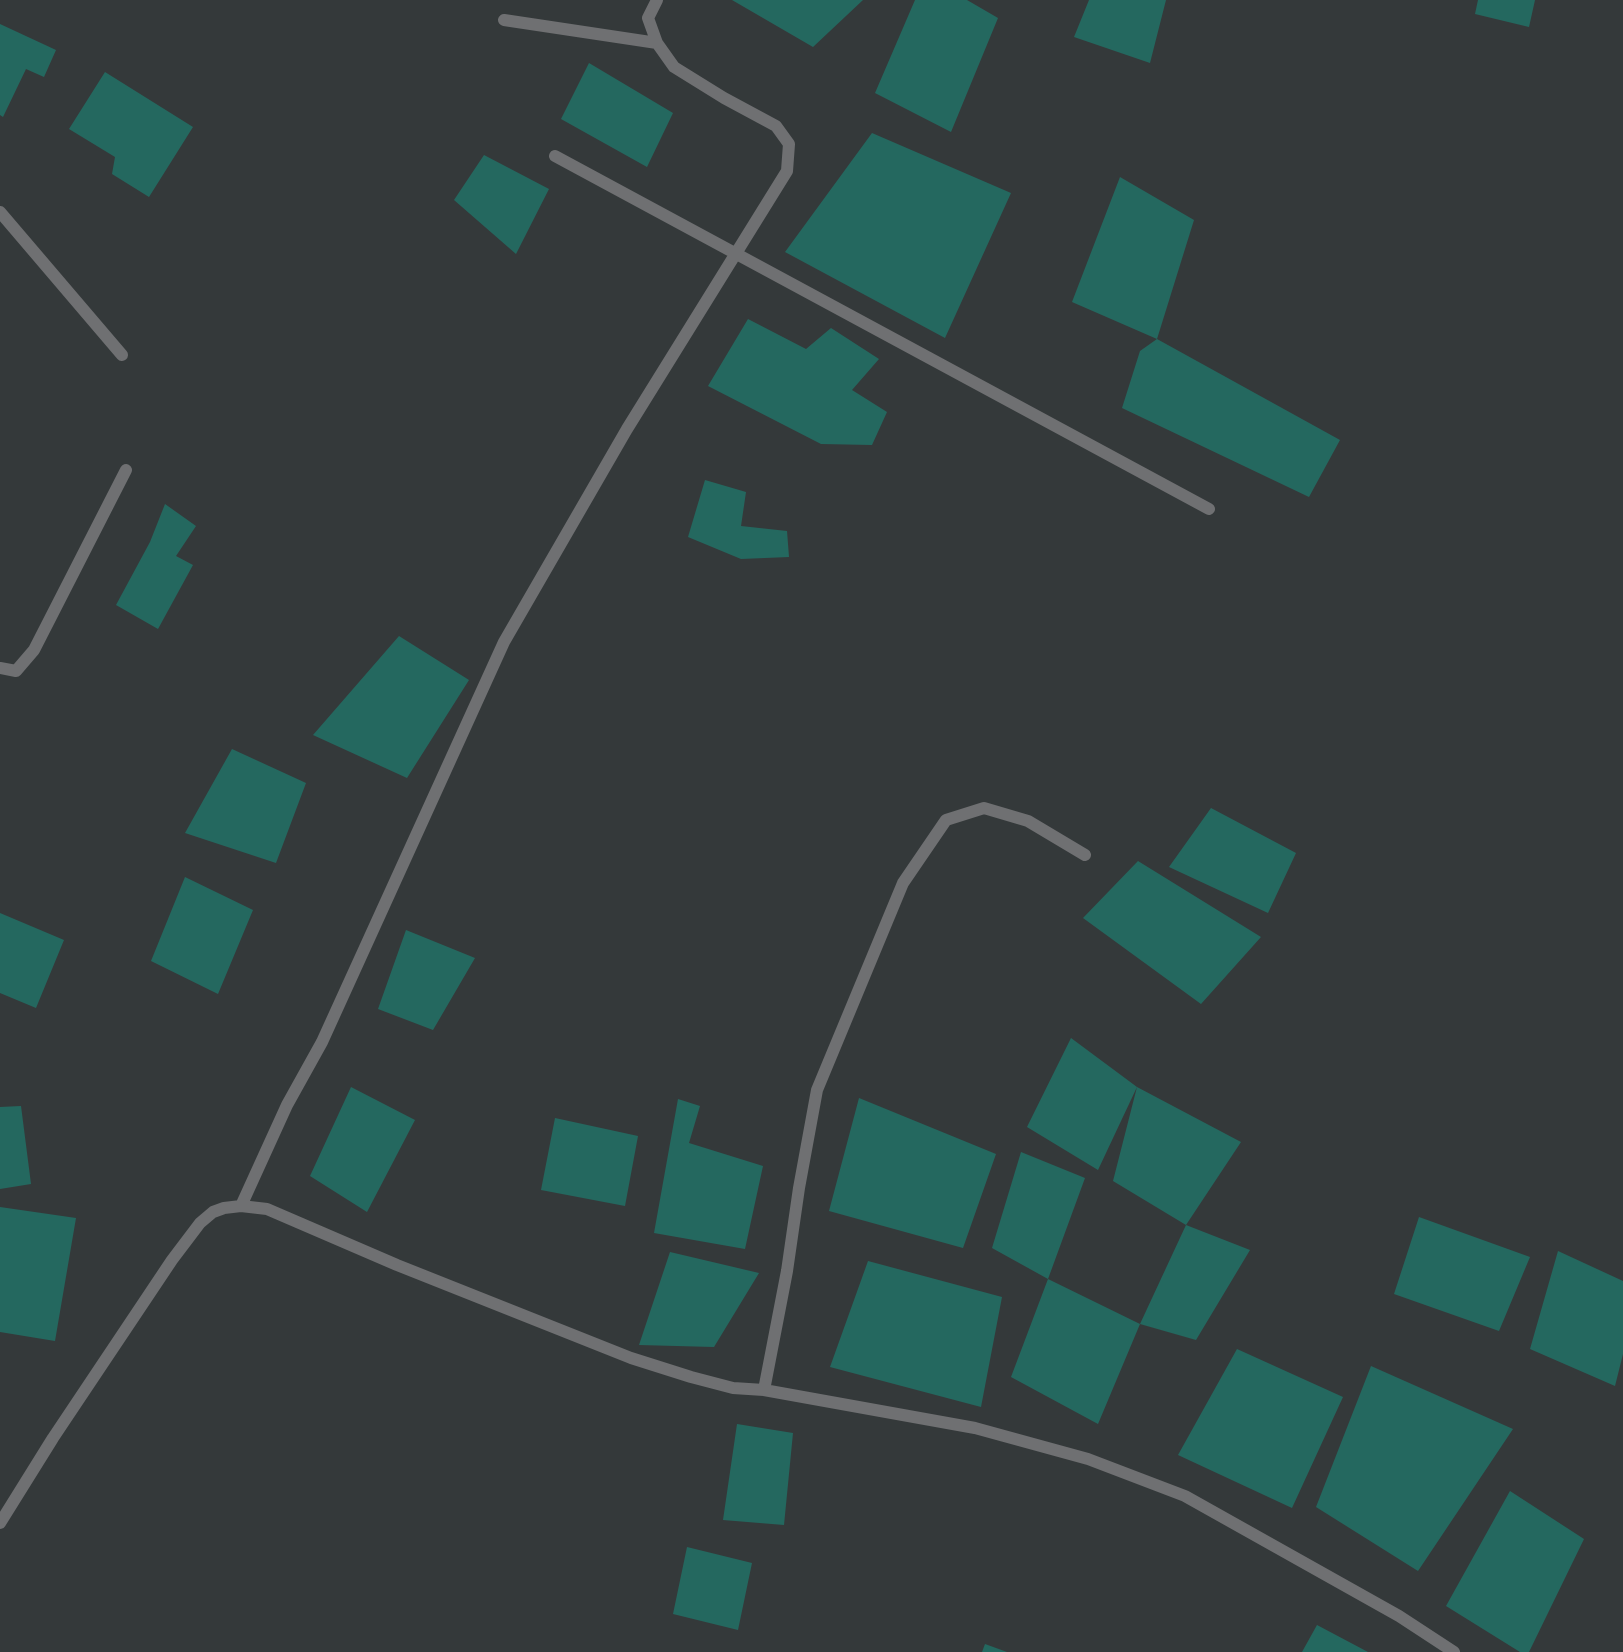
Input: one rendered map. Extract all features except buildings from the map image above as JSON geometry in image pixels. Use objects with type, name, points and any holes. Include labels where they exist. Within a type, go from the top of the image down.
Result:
[{"type":"street","points":[[241,1206],[287,1105],[322,1042],[504,642],[627,429],[787,171],[789,144],[776,126],[724,98],[674,67],[657,43],[648,18],[656,0]]},
{"type":"street","points":[[504,20],[657,43]]},
{"type":"street","points":[[555,156],[1209,509]]},
{"type":"street","points":[[0,212],[122,355]]},
{"type":"street","points":[[0,668],[16,671],[34,650],[126,470]]},
{"type":"street","points":[[764,1390],[787,1271],[799,1188],[817,1090],[903,883],[946,820],[984,808],[1028,821],[1085,855]]},
{"type":"street","points":[[0,1523],[53,1438],[172,1260],[200,1223],[213,1212],[224,1208],[241,1206],[267,1210],[397,1265],[631,1358],[733,1388],[764,1390],[975,1428],[1088,1458],[1185,1496],[1399,1616],[1454,1652]]}]
